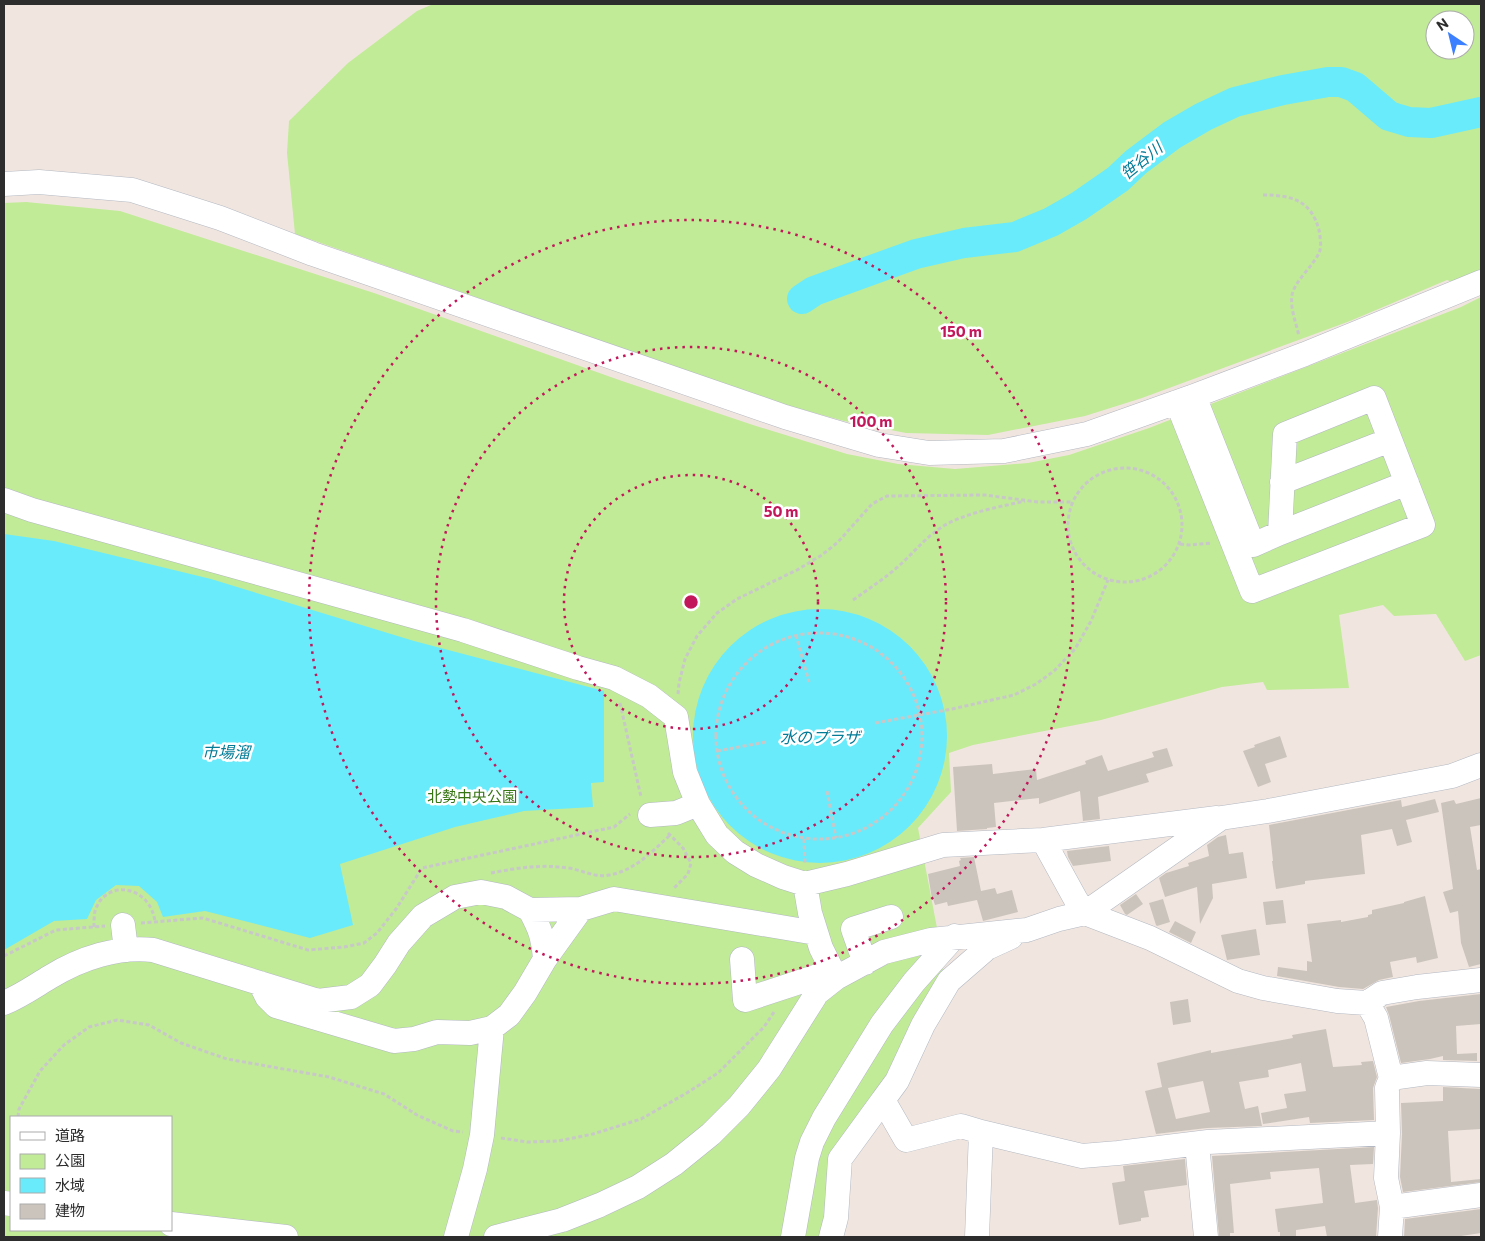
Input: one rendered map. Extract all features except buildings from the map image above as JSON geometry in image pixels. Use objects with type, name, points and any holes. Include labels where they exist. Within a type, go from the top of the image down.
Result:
[{"type":"street","points":[[4,184],[39,182],[132,190],[220,218],[313,254],[785,417],[879,445],[929,453],[1004,451],[1088,434],[1305,354],[1481,282]]},
{"type":"street","points":[[1185,399],[1252,591],[1423,525],[1374,398],[1285,434],[1280,533]]},
{"type":"street","points":[[1185,399],[1253,545],[1407,483]]},
{"type":"street","points":[[1282,482],[1390,440]]},
{"type":"street","points":[[4,500],[42,513],[463,630],[614,678],[649,696],[676,717],[685,772],[698,804],[717,835],[735,852],[756,865],[805,884],[846,874],[943,845],[1043,840],[1221,818],[1268,811],[1452,776],[1481,765]]},
{"type":"street","points":[[647,810],[676,813],[698,804]]},
{"type":"street","points":[[831,1237],[836,1218],[840,1159],[897,1082],[927,1017],[949,981],[987,948],[1027,930],[1059,919],[1085,913],[1221,818]]},
{"type":"street","points":[[1043,840],[1085,913],[1150,938],[1238,981],[1263,988],[1337,1001],[1367,1004],[1382,993],[1416,987],[1481,980]]},
{"type":"street","points":[[805,884],[816,933],[821,948],[836,978]]},
{"type":"street","points":[[4,1003],[80,962],[112,952],[137,948],[153,950],[318,1001],[351,997],[370,985],[399,942],[423,916],[455,897],[481,892],[506,897],[530,910],[581,909],[614,899],[816,933]]},
{"type":"street","points":[[260,983],[267,997],[276,1006],[394,1041],[414,1039],[437,1032],[470,1032],[492,1028],[510,1015],[526,993],[545,959],[581,909]]},
{"type":"street","points":[[530,910],[544,940],[545,959]]},
{"type":"street","points":[[865,963],[853,929],[892,917]]},
{"type":"street","points":[[123,925],[126,950]]},
{"type":"street","points":[[496,1237],[562,1220],[600,1205],[638,1187],[674,1164],[711,1134],[739,1106],[769,1069],[817,993],[836,978],[884,952],[955,936],[1027,930]]},
{"type":"street","points":[[792,1237],[807,1158],[812,1142],[824,1118],[882,1024],[914,982],[955,936]]},
{"type":"street","points":[[742,959],[745,1000],[824,974],[836,978]]},
{"type":"street","points":[[1367,1004],[1376,1018],[1391,1078],[1387,1088],[1386,1178],[1392,1207],[1390,1237]]},
{"type":"street","points":[[456,1237],[475,1169],[482,1135],[492,1028]]},
{"type":"street","points":[[1391,1078],[1427,1073],[1481,1075]]},
{"type":"street","points":[[883,1100],[906,1140],[961,1126],[1082,1156],[1197,1144],[1388,1133]]},
{"type":"street","points":[[977,1237],[980,1132]]},
{"type":"street","points":[[1197,1144],[1206,1237]]},
{"type":"street","points":[[1392,1207],[1481,1195]]},
{"type":"street","points":[[172,1224],[286,1237]]},
{"type":"path","points":[[1263,195],[1281,195],[1296,199],[1308,209],[1316,220],[1321,251],[1313,264],[1300,278],[1292,294],[1294,317],[1305,354]]},
{"type":"path","points":[[1117,468],[1136,469],[1154,475],[1169,487],[1179,503],[1183,521],[1181,540],[1174,557],[1161,571],[1145,580],[1125,582],[1108,580],[1090,571],[1077,558],[1070,540],[1068,521],[1073,502],[1083,486],[1099,475],[1117,468]]},
{"type":"path","points":[[676,717],[679,683],[685,659],[697,636],[717,614],[737,599],[797,570],[822,555],[838,542],[872,504],[887,496],[985,495],[1028,500],[1073,502]]},
{"type":"path","points":[[853,600],[880,581],[902,563],[922,542],[944,526],[965,516],[1028,500]]},
{"type":"path","points":[[1180,544],[1220,542]]},
{"type":"path","points":[[875,723],[1014,695],[1036,684],[1054,671],[1075,649],[1091,620],[1108,580]]},
{"type":"path","points":[[821,632],[859,641],[873,649],[896,668],[910,686],[920,714],[923,730],[922,752],[918,772],[908,789],[896,802],[865,826],[836,838],[804,840],[772,828],[754,817],[730,787],[721,768],[717,751],[716,731],[719,709],[725,691],[736,675],[764,648],[776,640],[796,635],[821,632]]},
{"type":"path","points":[[796,635],[809,682]]},
{"type":"path","points":[[614,678],[647,810],[656,822],[683,848],[691,863],[688,874],[677,887],[671,890]]},
{"type":"path","points":[[717,751],[766,742]]},
{"type":"path","points":[[827,790],[836,838]]},
{"type":"path","points":[[4,956],[56,930],[203,918],[308,950],[364,943],[377,934],[396,909],[422,868],[614,827],[647,810]]},
{"type":"path","points":[[486,874],[523,867],[547,866],[570,868],[597,876],[610,875],[639,863],[670,835]]},
{"type":"path","points":[[94,927],[96,910],[100,903],[104,897],[118,890],[136,892],[144,898],[150,905],[155,922]]},
{"type":"path","points":[[18,1116],[19,1109],[40,1071],[64,1045],[89,1027],[117,1020],[149,1025],[181,1043],[227,1059],[329,1077],[384,1094],[417,1115],[453,1131],[527,1142],[558,1142],[593,1134],[641,1118],[718,1073],[764,1027],[793,984]]},
{"type":"green space","points":[[433,4],[1481,4],[1481,293],[1447,280],[1350,321],[1142,398],[1085,416],[988,435],[906,433],[844,421],[775,402],[295,234],[287,153],[289,121],[348,63],[417,11]]},
{"type":"green space","name":"北勢中央公園","points":[[26,202],[120,211],[374,293],[622,381],[753,425],[847,454],[898,464],[955,469],[1028,463],[1069,455],[1149,428],[1461,307],[1481,297],[1481,655],[1465,661],[1436,614],[1394,616],[1383,605],[1339,615],[1349,688],[1267,690],[1263,682],[1222,687],[1101,720],[973,745],[949,753],[951,792],[918,828],[937,928],[943,972],[877,1093],[821,1237],[4,1237],[4,203]]},
{"type":"water","name":"市場溜","points":[[4,534],[54,541],[211,579],[414,641],[604,691],[604,782],[591,783],[593,807],[524,811],[455,827],[340,864],[353,925],[310,938],[205,911],[163,917],[157,902],[139,886],[116,885],[96,900],[87,919],[54,921],[4,950]]},
{"type":"water","name":"水のプラザ","points":[[808,609],[832,609],[869,618],[891,630],[910,646],[926,665],[938,687],[945,711],[947,736],[945,761],[938,785],[926,807],[910,826],[891,842],[869,854],[832,863],[808,863],[771,854],[749,842],[722,817],[702,785],[698,773],[693,748],[693,724],[702,687],[714,665],[739,638],[771,618],[783,614]]},
{"type":"waterway","name":"笹谷川","points":[[802,299],[814,291],[916,254],[964,243],[1015,237],[1051,222],[1079,206],[1118,179],[1136,162],[1172,135],[1203,117],[1235,102],[1283,90],[1328,82],[1341,82],[1355,87],[1389,116],[1409,122],[1431,123],[1481,112]]}]
